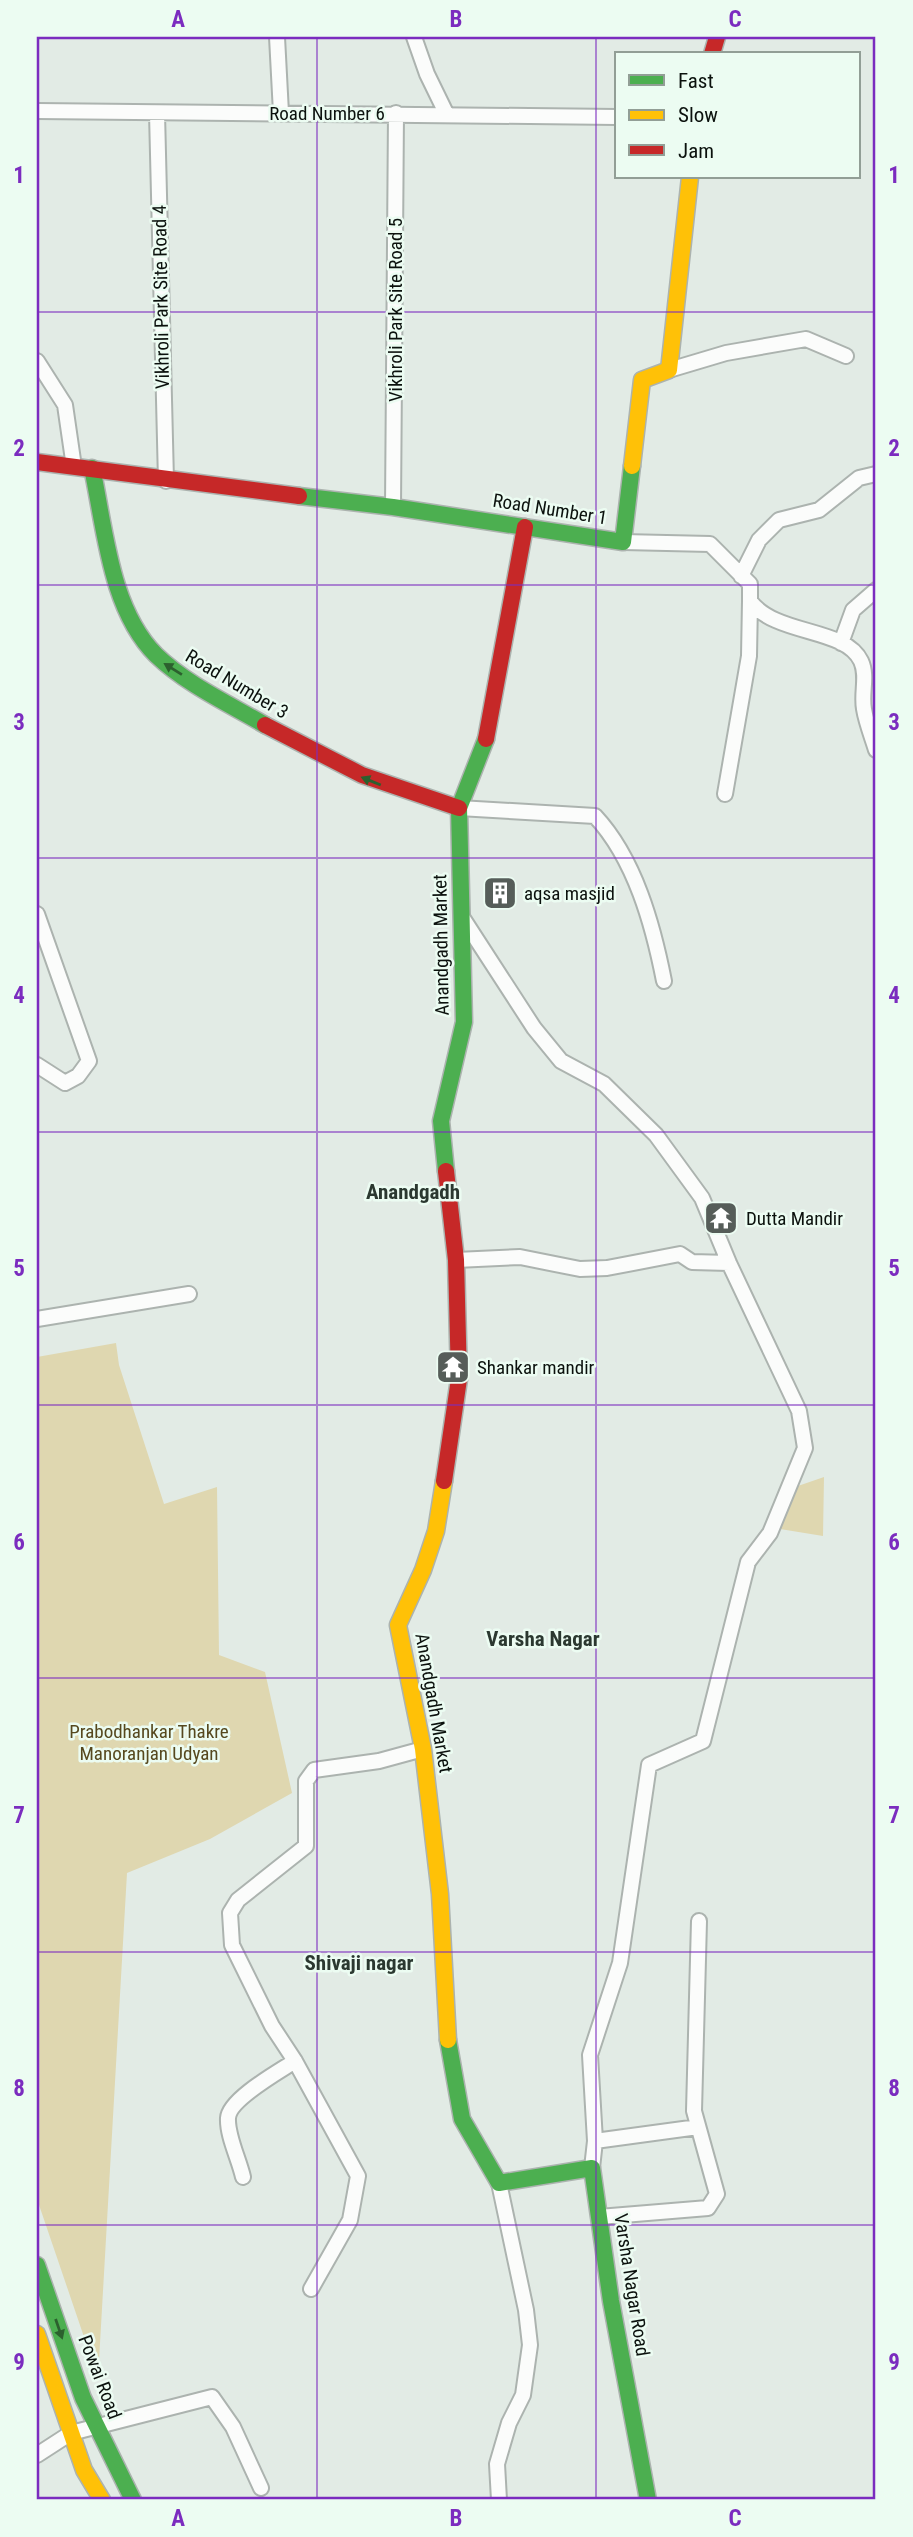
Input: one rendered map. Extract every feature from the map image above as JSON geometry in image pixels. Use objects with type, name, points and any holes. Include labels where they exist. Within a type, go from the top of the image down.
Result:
[{"type":"street","points":[[277,37],[281,113]]},
{"type":"street","points":[[414,37],[427,74],[446,113]]},
{"type":"street","name":"Road Number 6","points":[[37,111],[446,113],[615,117]]},
{"type":"street","name":"Vikhroli Park Site Road 4","points":[[157,113],[166,481]]},
{"type":"street","name":"Vikhroli Park Site Road 5","points":[[393,507],[396,113]]},
{"type":"street","points":[[669,370],[690,178]]},
{"type":"street","points":[[623,542],[642,380],[726,353],[806,339],[846,355]]},
{"type":"street","points":[[37,360],[65,405],[74,467]]},
{"type":"street","points":[[37,462],[92,468]]},
{"type":"street","name":"Road Number 1","points":[[92,468],[166,481],[393,507],[623,542],[710,544],[750,584],[750,601]]},
{"type":"street","name":"Road Number 3","points":[[92,468],[114,572],[139,631],[164,664],[258,722],[356,775],[406,795],[459,808]]},
{"type":"street","points":[[741,576],[759,540],[779,520],[819,510],[859,478],[876,474]]},
{"type":"street","name":"Anandgadh Market","points":[[499,2183],[462,2119],[449,2050],[440,1894],[424,1749],[398,1625],[423,1570],[436,1531],[459,1379],[456,1260],[441,1121],[464,1023],[459,808],[485,741],[525,527]]},
{"type":"street","points":[[841,643],[853,610],[876,590]]},
{"type":"street","points":[[750,601],[770,620],[841,643],[861,660],[865,681],[863,708],[876,750]]},
{"type":"street","points":[[725,794],[749,656],[750,601]]},
{"type":"street","points":[[459,808],[595,816],[611,833],[654,930],[664,981]]},
{"type":"street","points":[[37,914],[89,1061],[78,1076],[65,1083],[37,1065]]},
{"type":"street","points":[[462,917],[534,1028],[561,1061],[604,1084],[656,1135],[702,1198],[729,1263],[799,1411],[805,1448],[770,1533],[748,1562],[703,1741],[649,1765],[620,1963],[590,2055],[594,2141],[592,2168],[499,2183],[526,2310],[530,2345],[523,2395],[509,2423],[497,2464],[499,2500]]},
{"type":"street","points":[[456,1260],[520,1257],[580,1269],[607,1268],[680,1254],[692,1262],[729,1263]]},
{"type":"street","points":[[37,1319],[189,1294]]},
{"type":"street","points":[[311,2289],[350,2220],[358,2176],[295,2061],[272,2026],[232,1945],[230,1913],[238,1900],[306,1846],[306,1781],[314,1770],[379,1761],[424,1749]]},
{"type":"street","points":[[599,2217],[708,2208],[714,2203],[717,2194],[694,2111],[699,1921]]},
{"type":"street","points":[[243,2177],[228,2120],[230,2110],[245,2095],[295,2061]]},
{"type":"street","points":[[594,2141],[698,2126]]},
{"type":"street","name":"Varsha Nagar Road","points":[[592,2168],[611,2301],[648,2500]]},
{"type":"street","name":"Powai Road","points":[[37,2265],[96,2426],[133,2500]]},
{"type":"street","points":[[37,2334],[84,2470],[102,2500]]},
{"type":"street","points":[[37,2455],[71,2433],[212,2398],[233,2427],[261,2488]]},
{"type":"green space","name":"Prabodhankar Thakre Manoranjan Udyan","points":[[116,1343],[119,1365],[164,1504],[217,1487],[219,1655],[265,1672],[292,1793],[210,1839],[127,1873],[98,2378],[37,2199],[37,1357]]},
{"type":"green space","points":[[824,1477],[823,1536],[780,1529],[795,1487]]},
{"type":"traffic: fast","points":[[299,496],[393,507],[623,542],[632,466]]},
{"type":"traffic: fast","points":[[92,468],[112,567],[128,615],[141,636],[156,655],[181,675],[265,725]]},
{"type":"traffic: fast","points":[[446,1171],[441,1121],[464,1022],[459,808],[486,739]]},
{"type":"traffic: fast","points":[[448,2040],[462,2119],[499,2183],[592,2168],[611,2301],[648,2500]]},
{"type":"traffic: fast","points":[[37,2265],[83,2398],[133,2500]]},
{"type":"traffic: slow","points":[[632,466],[642,380],[669,370],[690,178]]},
{"type":"traffic: slow","points":[[444,1481],[436,1531],[423,1570],[398,1625],[423,1749],[440,1894],[448,2040]]},
{"type":"traffic: slow","points":[[37,2334],[84,2470],[102,2500]]},
{"type":"traffic: jam","points":[[713,52],[717,37]]},
{"type":"traffic: jam","points":[[37,462],[299,496]]},
{"type":"traffic: jam","points":[[486,739],[525,527]]},
{"type":"traffic: jam","points":[[265,725],[362,775],[459,808]]},
{"type":"traffic: jam","points":[[444,1481],[459,1379],[456,1260],[446,1171]]},
{"type":"place","name":"aqsa masjid","points":[[500,893]]},
{"type":"place","name":"Dutta Mandir","points":[[721,1218]]},
{"type":"place","name":"Shankar mandir","points":[[453,1367]]},
{"type":"district","name":"Anandgadh","points":[[413,1192]]},
{"type":"district","name":"Varsha Nagar","points":[[543,1639]]},
{"type":"district","name":"Shivaji nagar","points":[[359,1963]]}]
